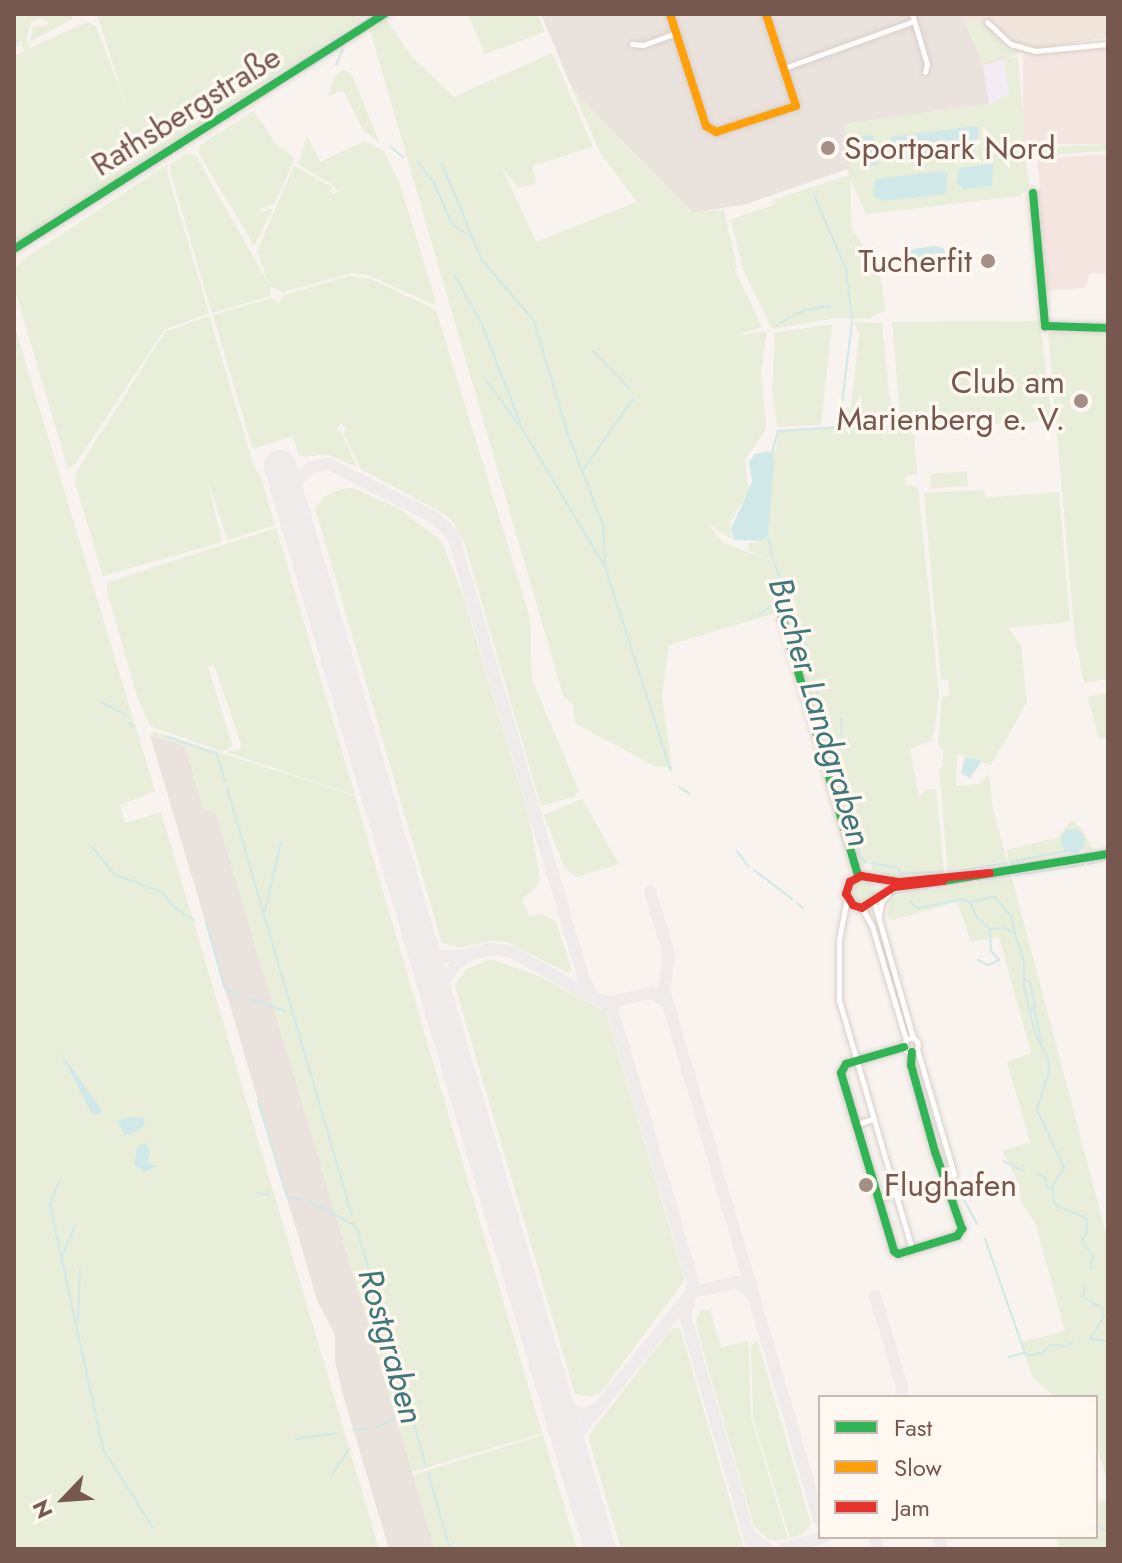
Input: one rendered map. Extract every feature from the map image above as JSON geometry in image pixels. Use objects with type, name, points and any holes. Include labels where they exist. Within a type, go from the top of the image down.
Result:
[{"type":"street","name":"Rathsbergstraße","points":[[14,249],[385,14]]},
{"type":"street","points":[[670,14],[710,131],[796,106],[766,14]]},
{"type":"street","points":[[784,68],[913,17],[927,64],[925,72]]},
{"type":"street","points":[[987,22],[1011,44],[1035,51],[1108,44]]},
{"type":"street","points":[[632,44],[643,45],[676,33]]},
{"type":"street","points":[[1033,193],[1045,326],[1108,328]]},
{"type":"street","points":[[782,617],[863,876],[876,886],[879,922],[913,1038],[918,1043],[910,1047],[844,1064],[841,1073],[894,1251],[901,1254],[960,1234],[911,1065],[910,1047],[872,926],[862,908],[847,898]]},
{"type":"street","points":[[862,908],[887,889],[905,885],[1108,854]]},
{"type":"street","points":[[912,1250],[839,1000],[839,940],[848,884],[863,876],[897,882],[990,873]]},
{"type":"street","points":[[879,922],[883,898],[905,885]]},
{"type":"street","points":[[910,1047],[913,1038]]},
{"type":"street","points":[[857,1124],[872,1119]]},
{"type":"street","points":[[878,1198],[947,1181]]},
{"type":"shaded area","points":[[541,14],[962,14],[983,65],[989,104],[844,124],[854,158],[847,169],[747,204],[693,213],[573,91]]},
{"type":"shaded area","points":[[962,14],[1108,14],[1108,37],[1021,52],[1005,60],[989,104],[983,65]]},
{"type":"shaded area","points":[[1023,48],[1108,48],[1108,144],[1023,144]]},
{"type":"shaded area","points":[[1004,60],[1009,95],[989,104],[983,65]]},
{"type":"shaded area","points":[[1108,154],[1108,274],[1090,273],[1085,288],[1044,291],[1035,191],[1040,190],[1037,159]]},
{"type":"shaded area","points":[[150,735],[185,746],[203,808],[216,813],[435,1549],[389,1549],[343,1395],[335,1362],[335,1335],[317,1300]]},
{"type":"green space","points":[[14,14],[73,14],[72,19],[30,42],[33,27],[49,24],[41,18],[33,22],[32,19],[26,39],[30,48],[87,22],[96,26],[126,105],[97,14],[196,14],[200,29],[197,14],[370,14],[14,245],[14,57],[24,51],[20,38],[20,45],[14,48]]},
{"type":"green space","points":[[468,14],[538,14],[545,32],[485,54]]},
{"type":"green space","points":[[386,19],[413,58],[454,97],[552,53],[593,147],[532,166],[536,184],[518,188],[501,165],[536,242],[637,202],[601,154],[573,91],[693,213],[724,210],[737,268],[734,269],[762,327],[734,336],[767,331],[761,373],[766,423],[765,431],[745,459],[749,490],[730,522],[731,539],[706,522],[724,543],[771,561],[747,550],[749,543],[762,541],[768,536],[772,453],[776,449],[778,430],[841,427],[842,408],[851,407],[859,335],[854,322],[882,323],[892,420],[867,425],[871,428],[898,425],[914,430],[917,474],[905,476],[906,485],[918,487],[939,693],[933,740],[910,749],[919,798],[925,790],[936,789],[944,873],[896,878],[873,871],[870,861],[860,867],[783,611],[669,645],[662,696],[672,768],[654,766],[575,723],[573,705],[563,695],[370,30]]},
{"type":"green space","points":[[977,19],[1001,43],[1018,51],[1017,54],[982,63],[966,23]]},
{"type":"green space","points":[[1018,56],[1029,188],[1020,196],[866,214],[850,178],[852,229],[880,271],[885,311],[871,319],[836,318],[772,329],[743,269],[731,219],[774,205],[773,200],[849,175],[847,169],[854,158],[843,124],[989,104],[1009,95],[1004,60]],"holes":[[[980,129],[974,152],[933,153],[893,160]],[[992,162],[992,186],[960,188],[959,168]]]},
{"type":"green space","points":[[344,70],[352,75],[380,144],[363,130],[343,90],[328,96],[335,76]]},
{"type":"green space","points":[[254,111],[276,144],[295,158],[274,204],[259,209],[260,213],[273,208],[254,246],[198,152],[200,145]]},
{"type":"green space","points":[[307,136],[320,162],[365,141],[384,151],[401,187],[437,306],[368,275],[352,273],[283,292],[270,286],[270,296],[212,313],[170,171],[171,164],[186,153],[196,156],[269,284],[257,251],[294,166],[333,188],[330,189],[332,195],[338,192],[334,186],[298,164]]},
{"type":"green space","points":[[1108,144],[1108,151],[1031,156],[1030,148]]},
{"type":"green space","points":[[168,164],[167,172],[209,313],[164,330],[76,463],[68,469],[14,287],[14,270],[21,261]]},
{"type":"green space","points":[[349,276],[371,279],[436,310],[530,618],[532,680],[579,791],[574,797],[541,806],[465,545],[455,524],[446,515],[361,469],[344,435],[346,427],[340,423],[337,431],[340,430],[357,467],[326,454],[304,457],[298,453],[293,436],[253,449],[213,315],[272,298],[279,303],[284,295]]},
{"type":"green space","points":[[209,316],[254,467],[261,477],[275,525],[228,540],[207,479],[222,542],[103,576],[75,482],[76,472],[165,332]]},
{"type":"green space","points":[[1040,321],[1052,421],[918,428],[917,414],[900,414],[892,322]]},
{"type":"green space","points":[[14,324],[155,791],[120,805],[125,823],[161,812],[379,1549],[14,1549]]},
{"type":"green space","points":[[832,324],[821,425],[777,427],[772,391],[775,333]]},
{"type":"green space","name":"Club am Marienberg e. V.","points":[[1108,331],[1108,679],[1084,683],[1075,637],[1048,333]]},
{"type":"green space","points":[[967,471],[968,486],[931,489],[930,474]]},
{"type":"green space","points":[[353,488],[401,510],[442,542],[463,595],[529,816],[540,878],[537,887],[522,899],[529,916],[544,914],[556,922],[572,971],[566,972],[507,942],[490,941],[460,948],[442,943],[315,508],[325,496]]},
{"type":"green space","points":[[984,490],[985,498],[1059,492],[1070,622],[1008,628],[1021,645],[1027,702],[991,765],[957,753],[956,786],[979,784],[989,773],[992,805],[1007,861],[948,870],[939,771],[943,765],[943,750],[938,745],[942,697],[949,696],[948,680],[941,680],[924,493]]},
{"type":"green space","points":[[276,528],[355,795],[226,752],[240,749],[241,744],[214,665],[208,667],[232,745],[229,749],[221,751],[150,726],[137,696],[107,591],[108,582]]},
{"type":"green space","points":[[1108,692],[1108,737],[1099,739],[1088,697]]},
{"type":"green space","points":[[156,732],[355,796],[542,1433],[412,1472],[216,814],[203,808],[185,746],[150,735]]},
{"type":"green space","points":[[582,799],[619,864],[577,877],[565,869],[544,815]]},
{"type":"green space","points":[[1072,820],[1083,830],[1093,850],[1083,851],[1082,836],[1065,851],[1068,853],[1009,863],[1007,850],[1058,837]]},
{"type":"green space","points":[[1012,878],[1108,1241],[1108,1486],[1098,1449],[1098,1395],[1053,1395],[1033,1378],[1021,1342],[1065,1331],[1035,1222],[1022,1204],[1019,1185],[1002,1151],[1030,1142],[1007,1062],[1031,1053],[999,937],[971,942],[957,902],[890,921],[887,913],[891,900],[898,895]]},
{"type":"green space","points":[[863,879],[872,883],[876,892],[872,901],[863,905],[854,901],[850,892],[854,883]]},
{"type":"green space","points":[[491,959],[541,977],[606,1012],[685,1280],[601,1392],[591,1397],[575,1394],[455,986],[466,969]]},
{"type":"green space","points":[[701,1310],[710,1310],[721,1348],[748,1340],[751,1417],[788,1539],[769,1540],[754,1526],[699,1336],[696,1319]]},
{"type":"green space","points":[[672,1328],[680,1328],[744,1549],[621,1549],[588,1436]]},
{"type":"green space","points":[[757,1340],[811,1524],[804,1533],[790,1538],[753,1418],[751,1346]]},
{"type":"green space","points":[[543,1435],[577,1549],[435,1549],[413,1475]]},
{"type":"green space","points":[[1108,1498],[1108,1549],[1059,1549],[1056,1539],[1098,1539],[1098,1501]]},
{"type":"water","points":[[975,126],[980,129],[974,152],[933,153],[893,160],[889,156],[891,137]]},
{"type":"water","points":[[873,135],[878,164],[862,168],[859,150],[861,136]]},
{"type":"water","points":[[993,163],[992,186],[964,189],[956,183],[959,168]]},
{"type":"water","points":[[948,173],[946,194],[882,201],[873,196],[875,179]]},
{"type":"water","points":[[934,246],[944,248],[945,252],[936,272],[927,269],[907,272],[905,250]]},
{"type":"water","points":[[772,453],[774,463],[768,536],[762,541],[734,540],[731,529],[752,482],[749,462],[755,454]]},
{"type":"water","points":[[965,757],[982,761],[970,778],[961,773]]},
{"type":"water","points":[[1073,829],[1084,836],[1085,841],[1078,852],[1073,853],[1062,846],[1061,841],[1068,830]]},
{"type":"water","points":[[59,1050],[101,1109],[101,1114],[92,1114]]},
{"type":"water","points":[[130,1117],[143,1118],[145,1126],[129,1135],[124,1134],[118,1121]]},
{"type":"water","points":[[146,1143],[150,1151],[147,1162],[156,1166],[145,1172],[134,1165],[137,1147]]},
{"type":"waterway","points":[[273,80],[376,14]]},
{"type":"waterway","points":[[357,36],[370,28]]},
{"type":"waterway","points":[[306,69],[345,44]]},
{"type":"waterway","points":[[336,65],[343,49]]},
{"type":"waterway","points":[[217,116],[270,83]]},
{"type":"waterway","points":[[391,147],[403,157]]},
{"type":"waterway","points":[[417,161],[434,183],[452,224],[473,238]]},
{"type":"waterway","points":[[442,164],[482,260],[534,321],[567,432],[603,525],[605,567]]},
{"type":"waterway","name":"Bucher Landgraben","points":[[814,195],[846,269],[852,319]]},
{"type":"waterway","points":[[455,276],[481,322],[521,425]]},
{"type":"waterway","points":[[777,325],[804,310],[831,306]]},
{"type":"waterway","name":"Bucher Landgraben","points":[[772,453],[778,431],[839,427],[852,322]]},
{"type":"waterway","points":[[593,351],[629,388]]},
{"type":"waterway","points":[[484,378],[523,430],[605,567],[671,771]]},
{"type":"waterway","points":[[583,470],[633,399]]},
{"type":"waterway","name":"Bucher Landgraben","points":[[768,536],[773,558]]},
{"type":"waterway","name":"Bucher Landgraben","points":[[774,562],[803,638],[844,796],[858,834],[859,856],[866,862]]},
{"type":"waterway","points":[[759,615],[783,597]]},
{"type":"waterway","points":[[101,702],[126,715]]},
{"type":"waterway","points":[[841,718],[842,736]]},
{"type":"waterway","points":[[129,723],[134,727]]},
{"type":"waterway","points":[[165,736],[217,754],[225,782]]},
{"type":"waterway","points":[[679,787],[690,794]]},
{"type":"waterway","points":[[227,788],[352,1215]]},
{"type":"waterway","points":[[265,911],[281,842]]},
{"type":"waterway","name":"Rostgraben","points":[[92,847],[114,874],[162,892],[176,909],[194,920]]},
{"type":"waterway","points":[[1091,853],[1106,850]]},
{"type":"waterway","points":[[737,851],[748,866]]},
{"type":"waterway","points":[[1011,862],[1065,851]]},
{"type":"waterway","points":[[1012,865],[1087,854]]},
{"type":"waterway","points":[[1088,864],[1108,859]]},
{"type":"waterway","name":"Bucher Landgraben","points":[[871,863],[898,868],[902,875]]},
{"type":"waterway","points":[[949,872],[1006,863]]},
{"type":"waterway","points":[[1016,875],[1083,865]]},
{"type":"waterway","points":[[1000,867],[1007,867]]},
{"type":"waterway","points":[[986,869],[997,868]]},
{"type":"waterway","points":[[754,870],[792,899]]},
{"type":"waterway","points":[[901,873],[942,872]]},
{"type":"waterway","points":[[978,880],[1010,876]]},
{"type":"waterway","points":[[962,883],[970,881]]},
{"type":"waterway","points":[[899,893],[959,883]]},
{"type":"waterway","points":[[890,896],[897,893]]},
{"type":"waterway","name":"Bucher Landgraben","points":[[971,902],[995,897],[1011,916],[1015,934]]},
{"type":"waterway","name":"Bucher Landgraben","points":[[910,901],[918,908],[963,899],[970,902],[977,917],[990,929],[1005,928],[1015,934],[1024,962],[1024,987],[1034,1030],[1048,1059],[1049,1071],[1037,1110],[1064,1168],[1053,1186],[1053,1200],[1057,1206],[1086,1218],[1087,1233],[1082,1240],[1093,1257],[1091,1269]]},
{"type":"waterway","points":[[797,903],[803,908]]},
{"type":"waterway","name":"Rostgraben","points":[[206,922],[225,989],[240,996]]},
{"type":"waterway","points":[[978,960],[988,965],[999,960],[991,951],[990,929]]},
{"type":"waterway","name":"Bucher Landgraben","points":[[1025,979],[1030,983],[1035,1005],[1031,1010]]},
{"type":"waterway","name":"Rostgraben","points":[[250,999],[285,1011]]},
{"type":"waterway","name":"Bucher Landgraben","points":[[1034,1008],[1042,1045]]},
{"type":"waterway","points":[[258,1101],[287,1197],[301,1199]]},
{"type":"waterway","points":[[1003,1161],[1024,1171]]},
{"type":"waterway","points":[[1036,1173],[1045,1177],[1047,1187],[1053,1189]]},
{"type":"waterway","points":[[59,1181],[50,1205],[103,1449],[153,1528]]},
{"type":"waterway","name":"Bucher Landgraben","points":[[956,1185],[977,1224]]},
{"type":"waterway","points":[[257,1193],[269,1195]]},
{"type":"waterway","name":"Rostgraben","points":[[309,1201],[356,1226],[426,1466]]},
{"type":"waterway","points":[[62,1257],[75,1224]]},
{"type":"waterway","name":"Bucher Landgraben","points":[[985,1239],[1026,1356],[1042,1353],[1051,1345],[1066,1346],[1073,1342]]},
{"type":"waterway","points":[[78,1321],[80,1270]]},
{"type":"waterway","points":[[1085,1285],[1083,1297],[1102,1308],[1104,1316],[1090,1339],[1108,1341]]},
{"type":"waterway","points":[[1009,1357],[1023,1353]]},
{"type":"waterway","points":[[377,1427],[408,1412]]},
{"type":"waterway","points":[[352,1430],[369,1428]]},
{"type":"waterway","points":[[296,1439],[338,1433]]},
{"type":"waterway","points":[[333,1473],[349,1449]]},
{"type":"waterway","name":"Rostgraben","points":[[428,1472],[450,1549]]},
{"type":"waterway","points":[[1098,1526],[1108,1532]]},
{"type":"taxiway","points":[[296,517],[292,501],[297,481],[311,467],[329,464],[435,518],[453,535],[584,980],[592,994]]},
{"type":"taxiway","points":[[650,891],[669,955],[664,990],[818,1515]]},
{"type":"taxiway","points":[[418,932],[424,944],[438,956],[463,956]]},
{"type":"taxiway","points":[[441,1011],[445,980],[455,965],[470,954],[491,949],[512,952],[612,1008],[690,1272],[693,1284],[685,1316],[753,1549]]},
{"type":"taxiway","points":[[602,1000],[611,1002],[652,993],[666,1002]]},
{"type":"taxiway","points":[[572,1456],[579,1432],[692,1292],[737,1282],[753,1295]]},
{"type":"taxiway","points":[[875,1296],[902,1386],[901,1395]]},
{"type":"taxiway","points":[[555,1398],[574,1412],[586,1414],[597,1408]]},
{"type":"taxiway","points":[[750,1536],[768,1549]]},
{"type":"taxiway","points":[[784,1549],[818,1539]]},
{"type":"taxiway","points":[[876,1539],[878,1549]]},
{"type":"taxiway","points":[[940,1539],[942,1549]]},
{"type":"runway","points":[[280,466],[600,1549]]},
{"type":"traffic: fast","points":[[14,249],[385,14]]},
{"type":"traffic: fast","points":[[1033,193],[1045,326],[1108,328]]},
{"type":"traffic: fast","points":[[782,617],[858,876]]},
{"type":"traffic: fast","points":[[943,881],[1108,854]]},
{"type":"traffic: fast","points":[[904,1047],[846,1064],[841,1073],[894,1251],[898,1254],[957,1236],[962,1229],[935,1152],[911,1065],[912,1052]]},
{"type":"traffic: slow","points":[[670,14],[706,126],[716,132],[796,106],[766,14]]},
{"type":"traffic: jam","points":[[943,881],[894,887],[862,908],[853,905],[846,894],[850,882],[861,876],[900,882],[990,873]]},
{"type":"place","name":"Sportpark Nord","points":[[828,148]]},
{"type":"place","name":"Tucherfit","points":[[988,261]]},
{"type":"place","name":"Club am Marienberg e. V.","points":[[1081,401]]},
{"type":"place","name":"Flughafen","points":[[866,1185]]}]
